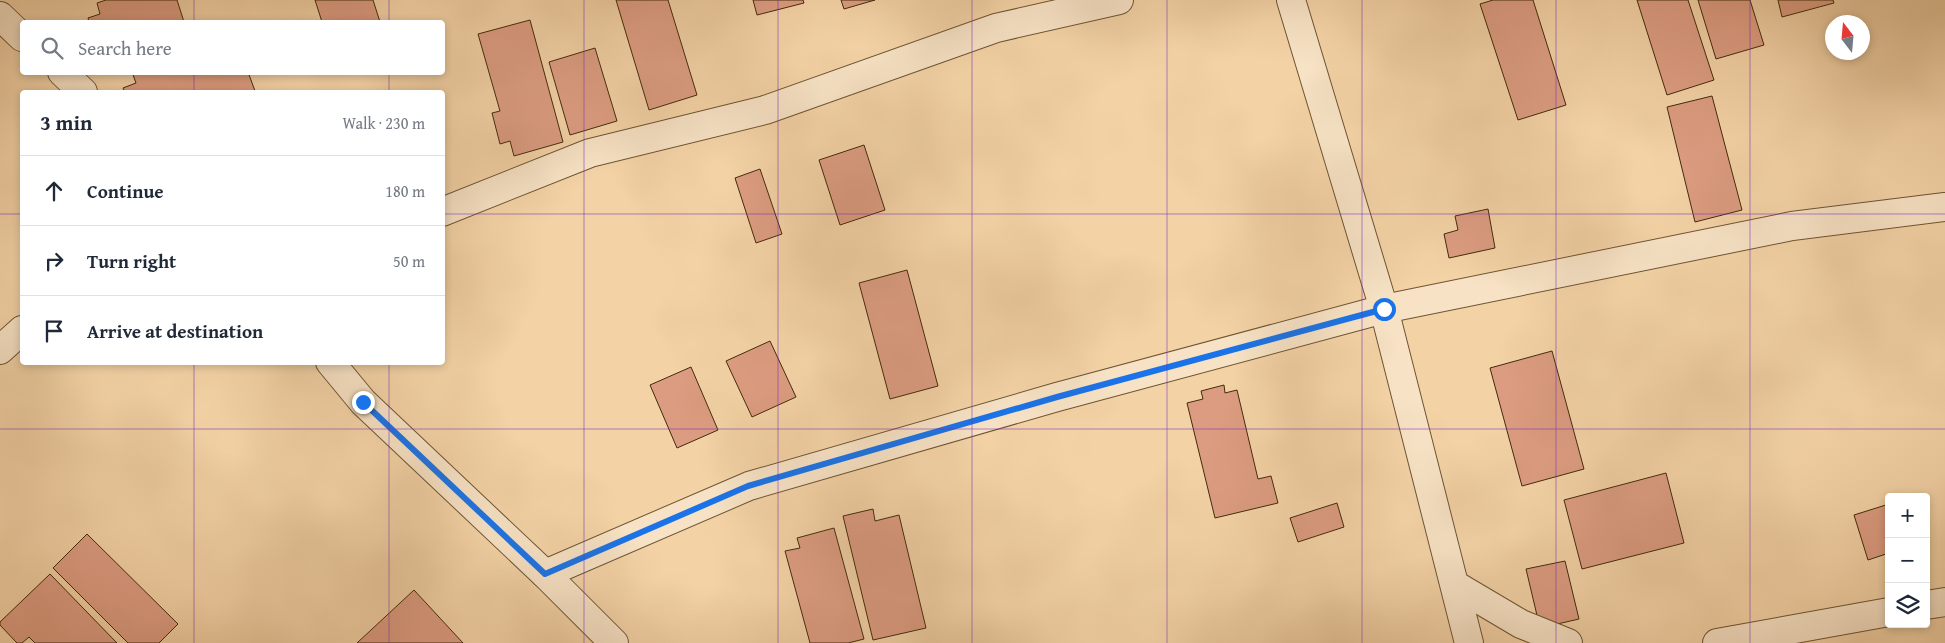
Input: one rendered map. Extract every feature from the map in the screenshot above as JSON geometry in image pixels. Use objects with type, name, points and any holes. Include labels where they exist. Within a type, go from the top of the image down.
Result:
[{"type":"street","points":[[445,211],[590,153],[765,110],[996,28],[1119,0]]},
{"type":"street","points":[[1291,0],[1384,309],[1469,643]]},
{"type":"street","points":[[0,16],[20,34]]},
{"type":"street","points":[[65,75],[81,90]]},
{"type":"street","points":[[545,574],[748,486],[1057,397],[1384,309],[1792,226],[1945,207]]},
{"type":"street","points":[[0,350],[20,332]]},
{"type":"street","points":[[332,365],[363,402],[545,574],[614,643]]},
{"type":"street","points":[[1455,585],[1521,624],[1568,643]]},
{"type":"street","points":[[1930,604],[1945,602]]},
{"type":"street","points":[[1717,643],[1885,613]]},
{"type":"building","points":[[106,0],[177,0],[183,20],[88,20],[88,18],[100,14],[97,3]]},
{"type":"building","points":[[315,0],[373,0],[379,20],[321,20]]},
{"type":"building","points":[[616,0],[668,0],[697,95],[649,110]]},
{"type":"building","points":[[753,0],[803,0],[804,3],[757,15]]},
{"type":"building","points":[[841,0],[875,0],[844,9]]},
{"type":"building","points":[[1493,0],[1533,0],[1566,105],[1518,120],[1480,4]]},
{"type":"building","points":[[1637,0],[1688,0],[1714,80],[1667,95]]},
{"type":"building","points":[[1698,0],[1750,0],[1764,45],[1716,59]]},
{"type":"building","points":[[1778,0],[1833,0],[1834,3],[1782,17]]},
{"type":"building","points":[[530,20],[563,142],[514,156],[510,141],[500,144],[492,113],[500,111],[478,34]]},
{"type":"building","points":[[595,48],[617,121],[570,135],[549,62]]},
{"type":"building","points":[[133,75],[249,75],[255,90],[124,90],[123,88],[136,83]]},
{"type":"building","points":[[1712,96],[1742,210],[1695,222],[1667,107]]},
{"type":"building","points":[[864,145],[885,210],[840,225],[819,160]]},
{"type":"building","points":[[760,169],[782,234],[756,243],[735,178]]},
{"type":"building","points":[[1488,209],[1495,248],[1449,258],[1444,234],[1458,230],[1455,216]]},
{"type":"building","points":[[907,270],[938,386],[890,399],[859,283]]},
{"type":"building","points":[[770,341],[796,397],[752,417],[726,361]]},
{"type":"building","points":[[1552,351],[1584,469],[1522,486],[1490,368]]},
{"type":"building","points":[[691,367],[718,430],[677,448],[650,385]]},
{"type":"building","points":[[1224,385],[1225,393],[1237,390],[1258,479],[1271,476],[1278,503],[1215,518],[1187,403],[1203,399],[1201,391]]},
{"type":"building","points":[[1666,473],[1684,543],[1582,569],[1564,500]]},
{"type":"building","points":[[1337,503],[1344,527],[1298,542],[1290,518]]},
{"type":"building","points":[[1885,505],[1885,554],[1868,560],[1854,515]]},
{"type":"building","points":[[873,509],[875,521],[899,515],[926,628],[873,640],[843,516]]},
{"type":"building","points":[[834,528],[864,639],[848,643],[810,643],[785,551],[800,548],[797,538]]},
{"type":"building","points":[[87,534],[178,624],[159,643],[128,643],[53,568]]},
{"type":"building","points":[[1565,561],[1579,619],[1540,628],[1526,569]]},
{"type":"building","points":[[50,574],[117,643],[35,643],[29,637],[22,643],[17,643],[0,625],[0,622]]},
{"type":"building","points":[[414,590],[463,643],[357,643]]},
{"type":"route","points":[[363,402],[545,574],[748,486],[1057,397],[1384,309]]}]
